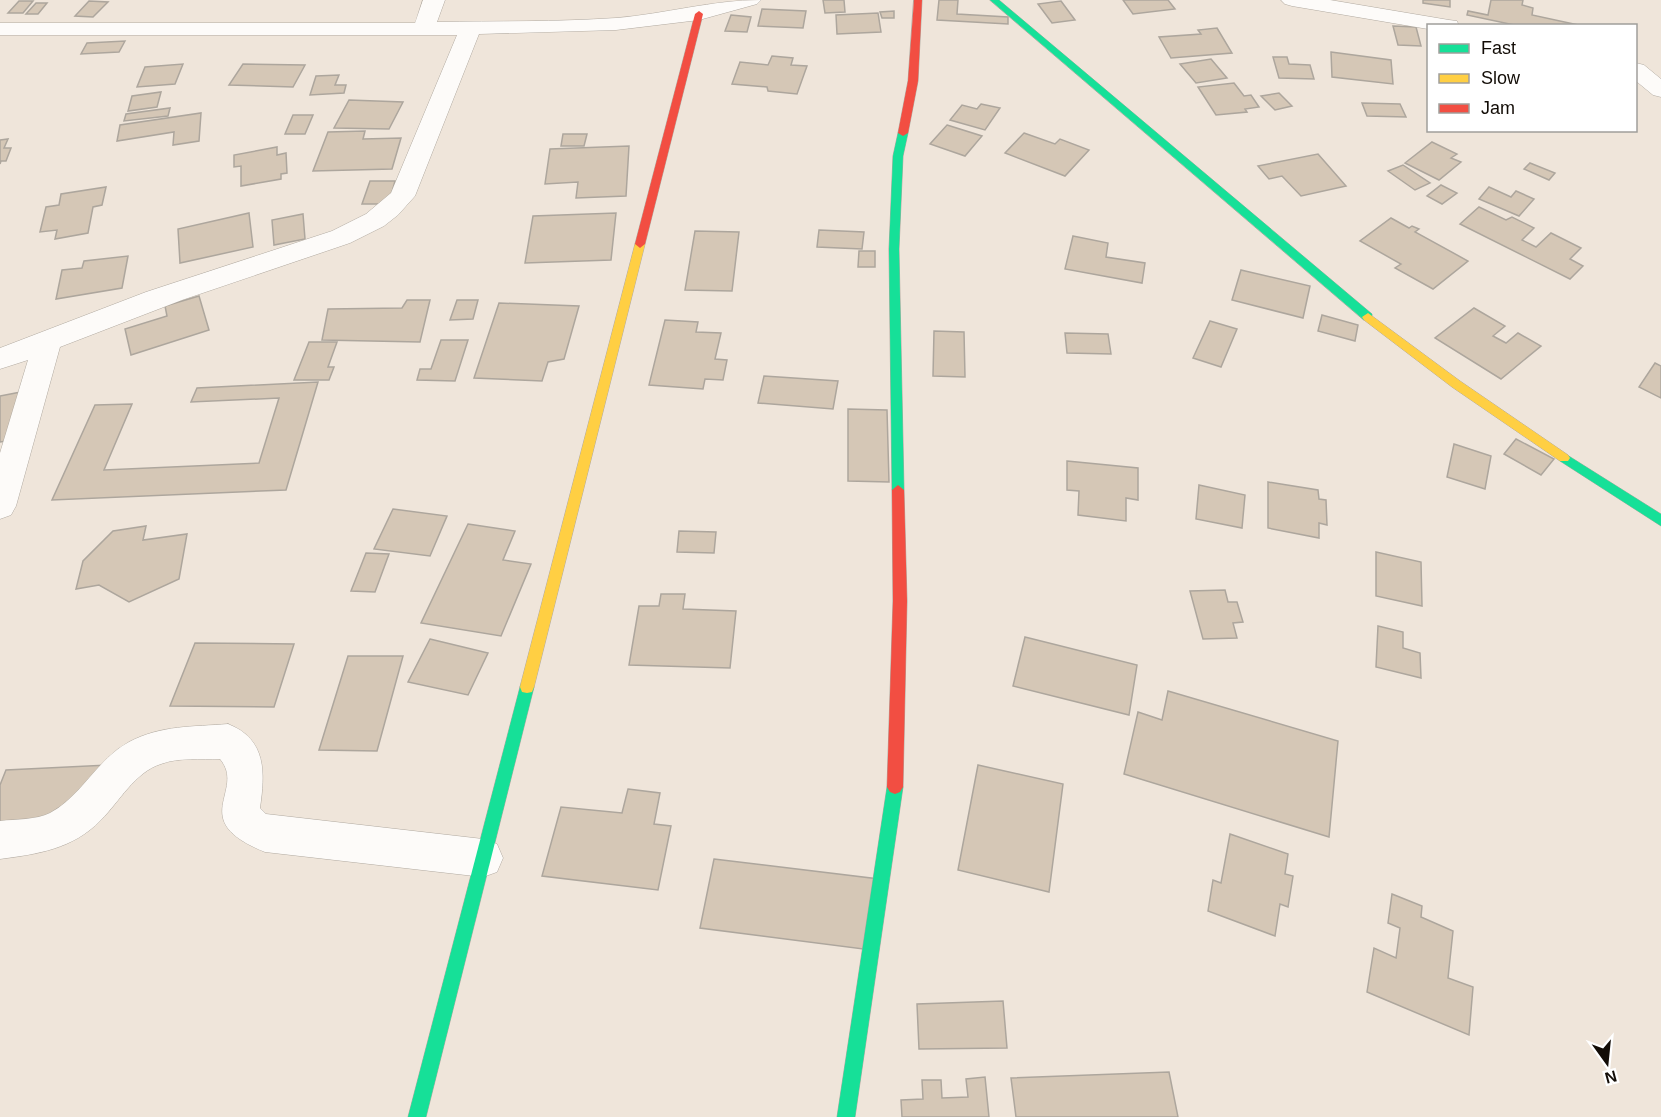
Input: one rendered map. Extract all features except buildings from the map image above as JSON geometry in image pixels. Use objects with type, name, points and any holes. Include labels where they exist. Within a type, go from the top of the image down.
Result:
[{"type":"street","points":[[424,29],[434,0]]},
{"type":"street","points":[[0,29],[424,29],[616,24],[699,14],[750,0]]},
{"type":"street","points":[[846,1117],[895,796],[900,601],[895,237],[897,156],[914,81],[918,0]]},
{"type":"street","points":[[994,0],[1236,210],[1419,356],[1517,425],[1661,521]]},
{"type":"street","points":[[1292,0],[1437,24]]},
{"type":"street","points":[[417,1117],[699,14]]},
{"type":"street","points":[[0,359],[47,344],[138,306],[332,239],[371,222],[393,207],[402,196],[471,28]]},
{"type":"street","points":[[1637,72],[1661,90]]},
{"type":"street","points":[[0,506],[47,344]]},
{"type":"street","points":[[0,840],[61,828],[83,812],[121,767],[157,747],[228,741],[239,752],[246,770],[239,814],[244,822],[253,828],[265,833],[483,858]]},
{"type":"traffic: fast","points":[[994,0],[1368,317]]},
{"type":"traffic: fast","points":[[898,490],[894,249],[898,156],[903,133]]},
{"type":"traffic: fast","points":[[1564,458],[1661,521]]},
{"type":"traffic: fast","points":[[417,1117],[527,687]]},
{"type":"traffic: fast","points":[[846,1117],[895,787]]},
{"type":"traffic: slow","points":[[527,687],[640,244]]},
{"type":"traffic: slow","points":[[1368,317],[1456,384],[1564,458]]},
{"type":"traffic: jam","points":[[903,133],[913,81],[918,0]]},
{"type":"traffic: jam","points":[[640,244],[699,14]]},
{"type":"traffic: jam","points":[[895,787],[900,601],[898,490]]}]
